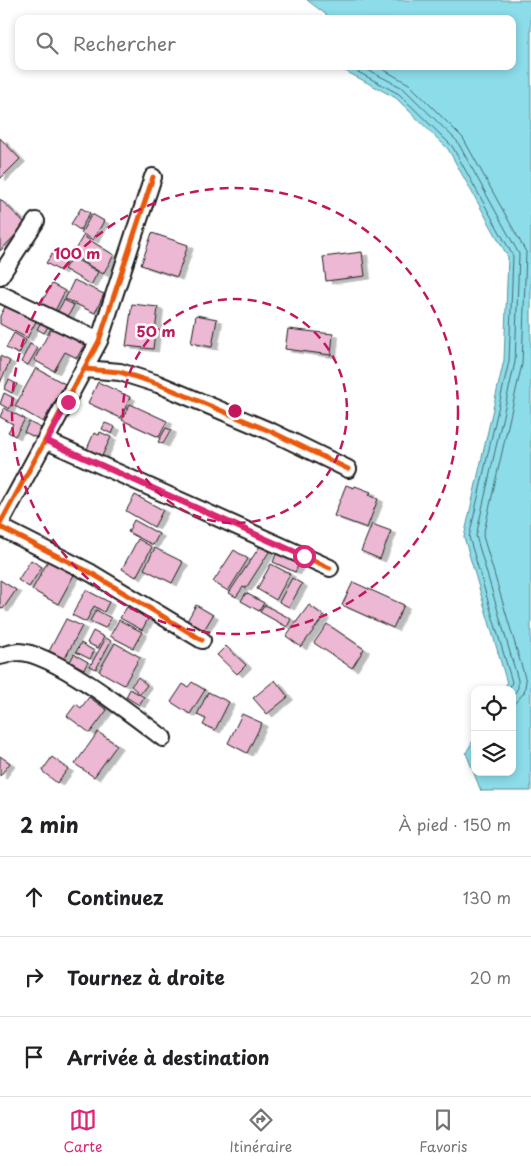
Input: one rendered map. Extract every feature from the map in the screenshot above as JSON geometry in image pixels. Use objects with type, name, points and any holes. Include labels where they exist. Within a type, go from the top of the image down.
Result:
[{"type":"street","points":[[153,177],[99,340],[86,369],[0,525],[91,573],[202,640]]},
{"type":"street","points":[[0,276],[36,221]]},
{"type":"street","points":[[0,294],[99,340]]},
{"type":"street","points":[[86,369],[120,372],[158,384],[272,432],[348,469]]},
{"type":"street","points":[[47,441],[330,568]]},
{"type":"street","points":[[0,656],[19,652],[45,660],[100,691],[163,738]]},
{"type":"water","points":[[307,0],[531,0],[531,791],[481,791],[475,776],[516,776],[516,686],[505,686],[507,683],[464,537],[504,360],[508,257],[448,149],[396,98],[344,70],[516,70],[516,15],[327,15]]},
{"type":"water","points":[[471,744],[471,766],[466,753]]},
{"type":"building","points":[[0,138],[20,159],[0,179]]},
{"type":"building","points":[[0,199],[26,224],[0,251]]},
{"type":"building","points":[[81,208],[90,213],[80,230],[71,224]]},
{"type":"building","points":[[92,214],[104,221],[93,240],[81,233]]},
{"type":"building","points":[[152,233],[188,245],[177,277],[141,265]]},
{"type":"building","points":[[83,236],[114,255],[103,274],[72,255]]},
{"type":"building","points":[[362,252],[365,276],[326,281],[323,257]]},
{"type":"building","points":[[52,254],[66,262],[60,271],[46,263]]},
{"type":"building","points":[[72,257],[98,272],[91,285],[64,269]]},
{"type":"building","points":[[74,280],[104,294],[95,313],[65,299]]},
{"type":"building","points":[[52,284],[65,291],[54,313],[40,305]]},
{"type":"building","points":[[64,300],[74,305],[65,322],[55,316]]},
{"type":"building","points":[[132,304],[158,307],[153,349],[126,346]]},
{"type":"building","points":[[6,305],[26,316],[28,313],[38,318],[27,338],[0,324],[0,316]]},
{"type":"building","points":[[196,315],[217,319],[212,347],[191,343]]},
{"type":"building","points":[[43,319],[50,323],[44,333],[37,329]]},
{"type":"building","points":[[52,327],[84,345],[77,358],[65,352],[54,371],[34,360]]},
{"type":"building","points":[[288,329],[333,334],[331,355],[285,349]]},
{"type":"building","points":[[14,333],[26,340],[19,354],[6,348]]},
{"type":"building","points":[[30,344],[38,348],[28,365],[21,362]]},
{"type":"building","points":[[0,356],[10,361],[0,383]]},
{"type":"building","points":[[36,368],[65,384],[43,422],[15,406]]},
{"type":"building","points":[[9,380],[17,384],[12,393],[4,389]]},
{"type":"building","points":[[98,382],[130,397],[121,418],[88,403]]},
{"type":"building","points":[[4,393],[14,398],[9,409],[0,404]]},
{"type":"building","points":[[130,404],[167,421],[159,437],[122,420]]},
{"type":"building","points":[[4,408],[25,419],[15,436],[8,432],[13,424],[0,417]]},
{"type":"building","points":[[29,422],[41,428],[37,438],[24,432]]},
{"type":"building","points":[[105,423],[115,427],[112,434],[102,429]]},
{"type":"building","points":[[166,428],[171,430],[163,444],[158,442]]},
{"type":"building","points":[[100,432],[111,437],[101,458],[86,451],[94,433],[99,435]]},
{"type":"building","points":[[346,485],[371,492],[369,495],[378,499],[367,528],[334,516]]},
{"type":"building","points":[[135,495],[163,510],[154,527],[126,511]]},
{"type":"building","points":[[134,520],[159,534],[153,545],[128,532]]},
{"type":"building","points":[[372,524],[391,531],[380,559],[361,551]]},
{"type":"building","points":[[138,539],[152,547],[136,577],[122,569]]},
{"type":"building","points":[[260,546],[269,552],[246,588],[243,587],[236,597],[229,593]]},
{"type":"building","points":[[155,548],[183,562],[172,583],[144,569]]},
{"type":"building","points":[[234,550],[248,559],[228,591],[213,582]]},
{"type":"building","points":[[277,552],[300,562],[295,572],[273,562]]},
{"type":"building","points":[[49,559],[75,573],[58,604],[32,590]]},
{"type":"building","points":[[31,560],[42,567],[29,587],[18,580]]},
{"type":"building","points":[[271,564],[290,574],[276,600],[257,589]]},
{"type":"building","points":[[292,578],[302,584],[289,607],[279,602]]},
{"type":"building","points":[[0,580],[16,590],[3,609],[0,608]]},
{"type":"building","points":[[353,582],[404,605],[393,628],[342,605]]},
{"type":"building","points":[[86,590],[109,602],[104,612],[94,606],[86,622],[72,615]]},
{"type":"building","points":[[246,593],[264,603],[259,611],[241,601]]},
{"type":"building","points":[[196,605],[213,615],[204,630],[187,621]]},
{"type":"building","points":[[265,605],[291,619],[287,627],[260,612]]},
{"type":"building","points":[[309,605],[324,616],[301,647],[286,636]]},
{"type":"building","points":[[127,607],[148,619],[142,630],[120,618]]},
{"type":"building","points":[[96,610],[111,618],[105,628],[90,621]]},
{"type":"building","points":[[66,619],[82,626],[63,662],[47,655]]},
{"type":"building","points":[[119,620],[142,632],[133,648],[110,636]]},
{"type":"building","points":[[327,624],[364,649],[352,668],[314,643]]},
{"type":"building","points":[[93,631],[104,637],[98,648],[87,643]]},
{"type":"building","points":[[106,638],[111,641],[96,669],[90,666]]},
{"type":"building","points":[[81,643],[94,651],[90,659],[76,652]]},
{"type":"building","points":[[115,643],[140,657],[124,685],[99,671]]},
{"type":"building","points":[[226,646],[246,665],[237,674],[217,655]]},
{"type":"building","points":[[74,654],[88,662],[84,669],[70,662]]},
{"type":"building","points":[[138,677],[147,685],[140,694],[131,686]]},
{"type":"building","points":[[275,680],[288,697],[267,714],[253,698]]},
{"type":"building","points":[[192,682],[205,690],[190,714],[171,702],[183,684],[188,687]]},
{"type":"building","points":[[130,689],[144,697],[139,705],[126,697]]},
{"type":"building","points":[[208,692],[229,702],[215,730],[203,725],[206,719],[197,715]]},
{"type":"building","points":[[89,697],[107,710],[90,733],[67,716],[76,704],[81,708]]},
{"type":"building","points":[[242,714],[262,723],[247,753],[228,743]]},
{"type":"building","points":[[98,732],[117,745],[94,777],[75,764]]},
{"type":"building","points":[[0,756],[10,763],[0,776]]},
{"type":"building","points":[[52,757],[68,769],[57,783],[42,771]]},
{"type":"cycle path","points":[[0,524],[99,341],[153,177]]},
{"type":"cycle path","points":[[85,369],[120,372],[158,384],[272,432],[348,469]]},
{"type":"cycle path","points":[[47,441],[330,568]]},
{"type":"cycle path","points":[[0,527],[91,573],[202,640]]},
{"type":"route","points":[[68,402],[47,441],[146,487],[304,556]]}]
